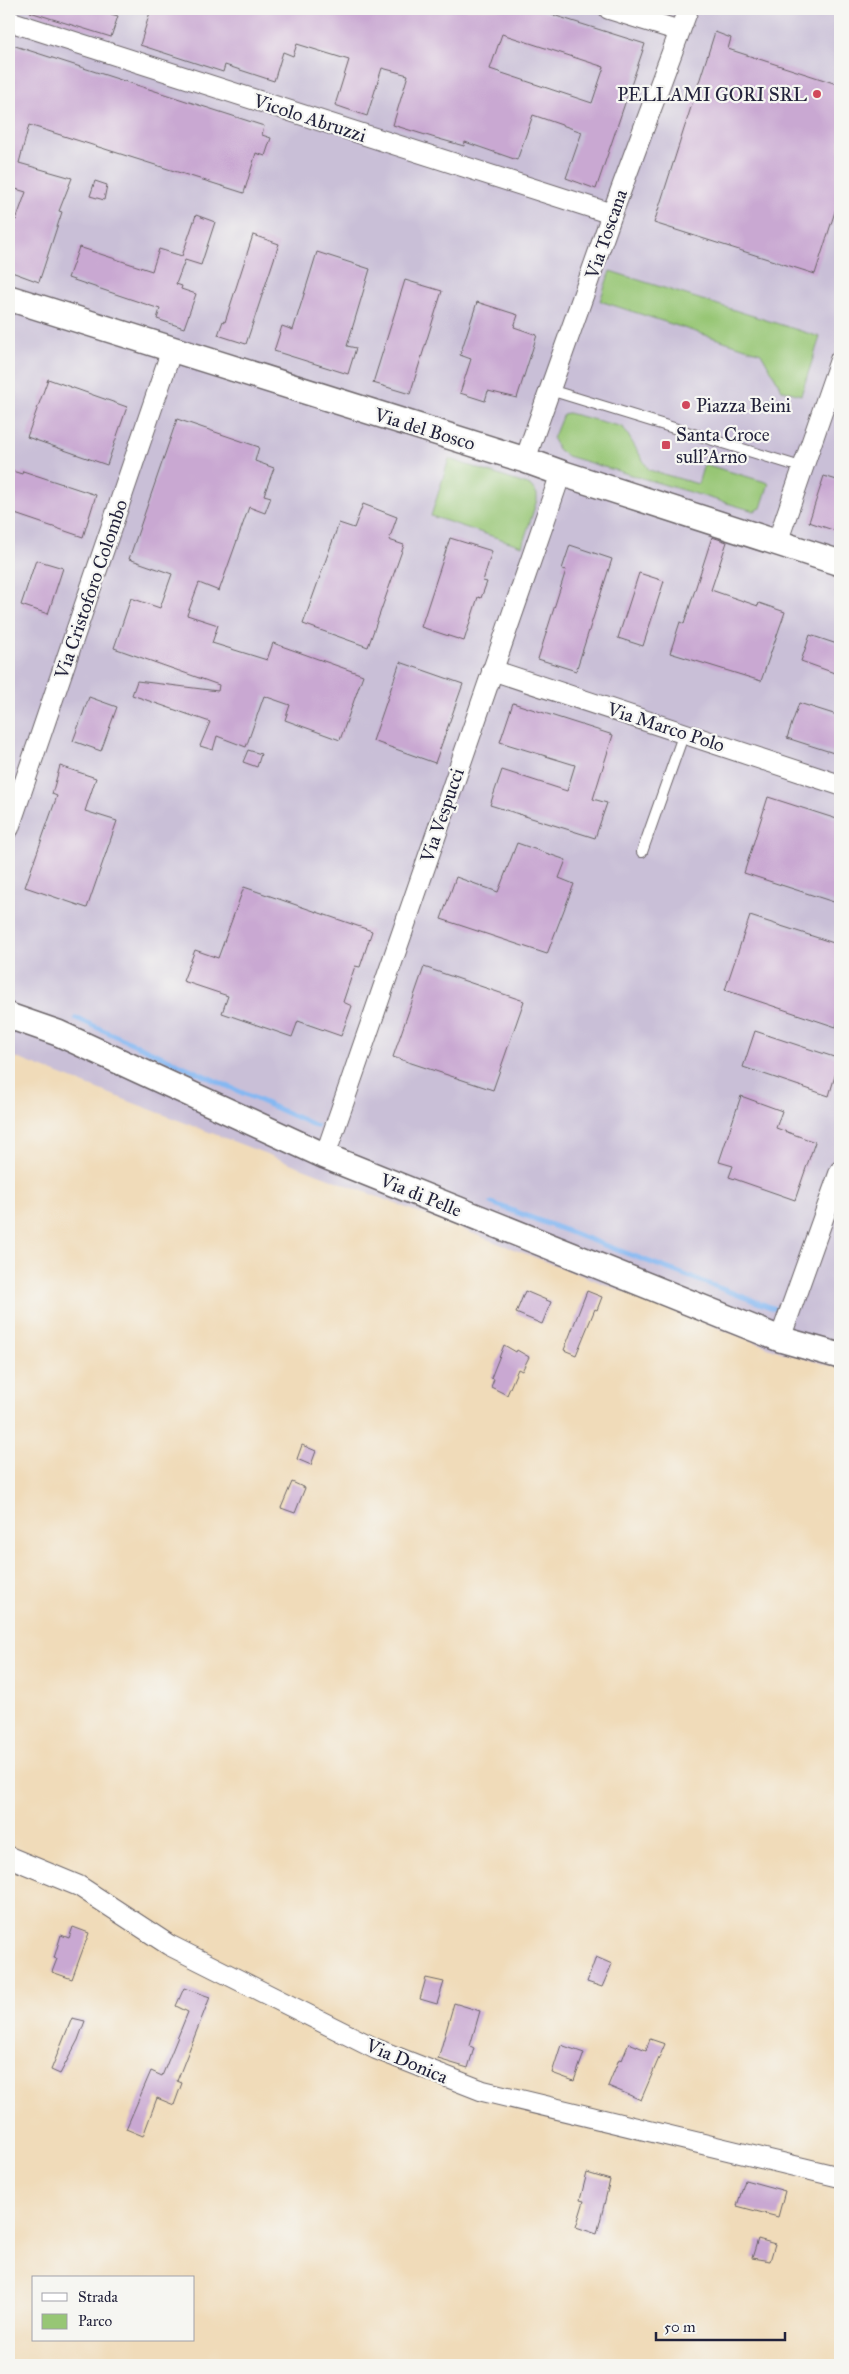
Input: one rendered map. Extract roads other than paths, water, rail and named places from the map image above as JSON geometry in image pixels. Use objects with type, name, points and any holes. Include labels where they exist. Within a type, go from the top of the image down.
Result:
[{"type":"street","points":[[610,9],[680,32]]},
{"type":"street","name":"Via Toscana","points":[[525,460],[612,214],[688,9]]},
{"type":"street","name":"Vicolo Abruzzi","points":[[9,22],[612,214]]},
{"type":"street","name":"Via del Bosco","points":[[9,298],[525,460],[560,474],[840,563]]},
{"type":"street","name":"Via Cristoforo Colombo","points":[[9,828],[172,349]]},
{"type":"street","points":[[777,543],[840,360]]},
{"type":"street","name":"Via Vespucci","points":[[325,1156],[560,474]]},
{"type":"street","name":"Via Marco Polo","points":[[492,670],[840,784]]},
{"type":"street","name":"Via di Pelle","points":[[9,1016],[58,1033],[325,1156],[780,1339],[840,1356]]},
{"type":"street","points":[[780,1339],[840,1170]]},
{"type":"street","name":"Via Donica","points":[[9,1856],[79,1886],[169,1945],[376,2049],[483,2091],[840,2177]]},
{"type":"lane","points":[[550,390],[804,468]]},
{"type":"lane","points":[[642,852],[684,733]]},
{"type":"waterway","points":[[76,1018],[316,1126]]},
{"type":"waterway","points":[[492,1203],[773,1308]]},
{"type":"place","name":"PELLAMI GORI SRL","points":[[817,94]]},
{"type":"place","name":"Piazza Beini","points":[[686,405]]},
{"type":"place","name":"Santa Croce sull'Arno","points":[[666,445]]}]
